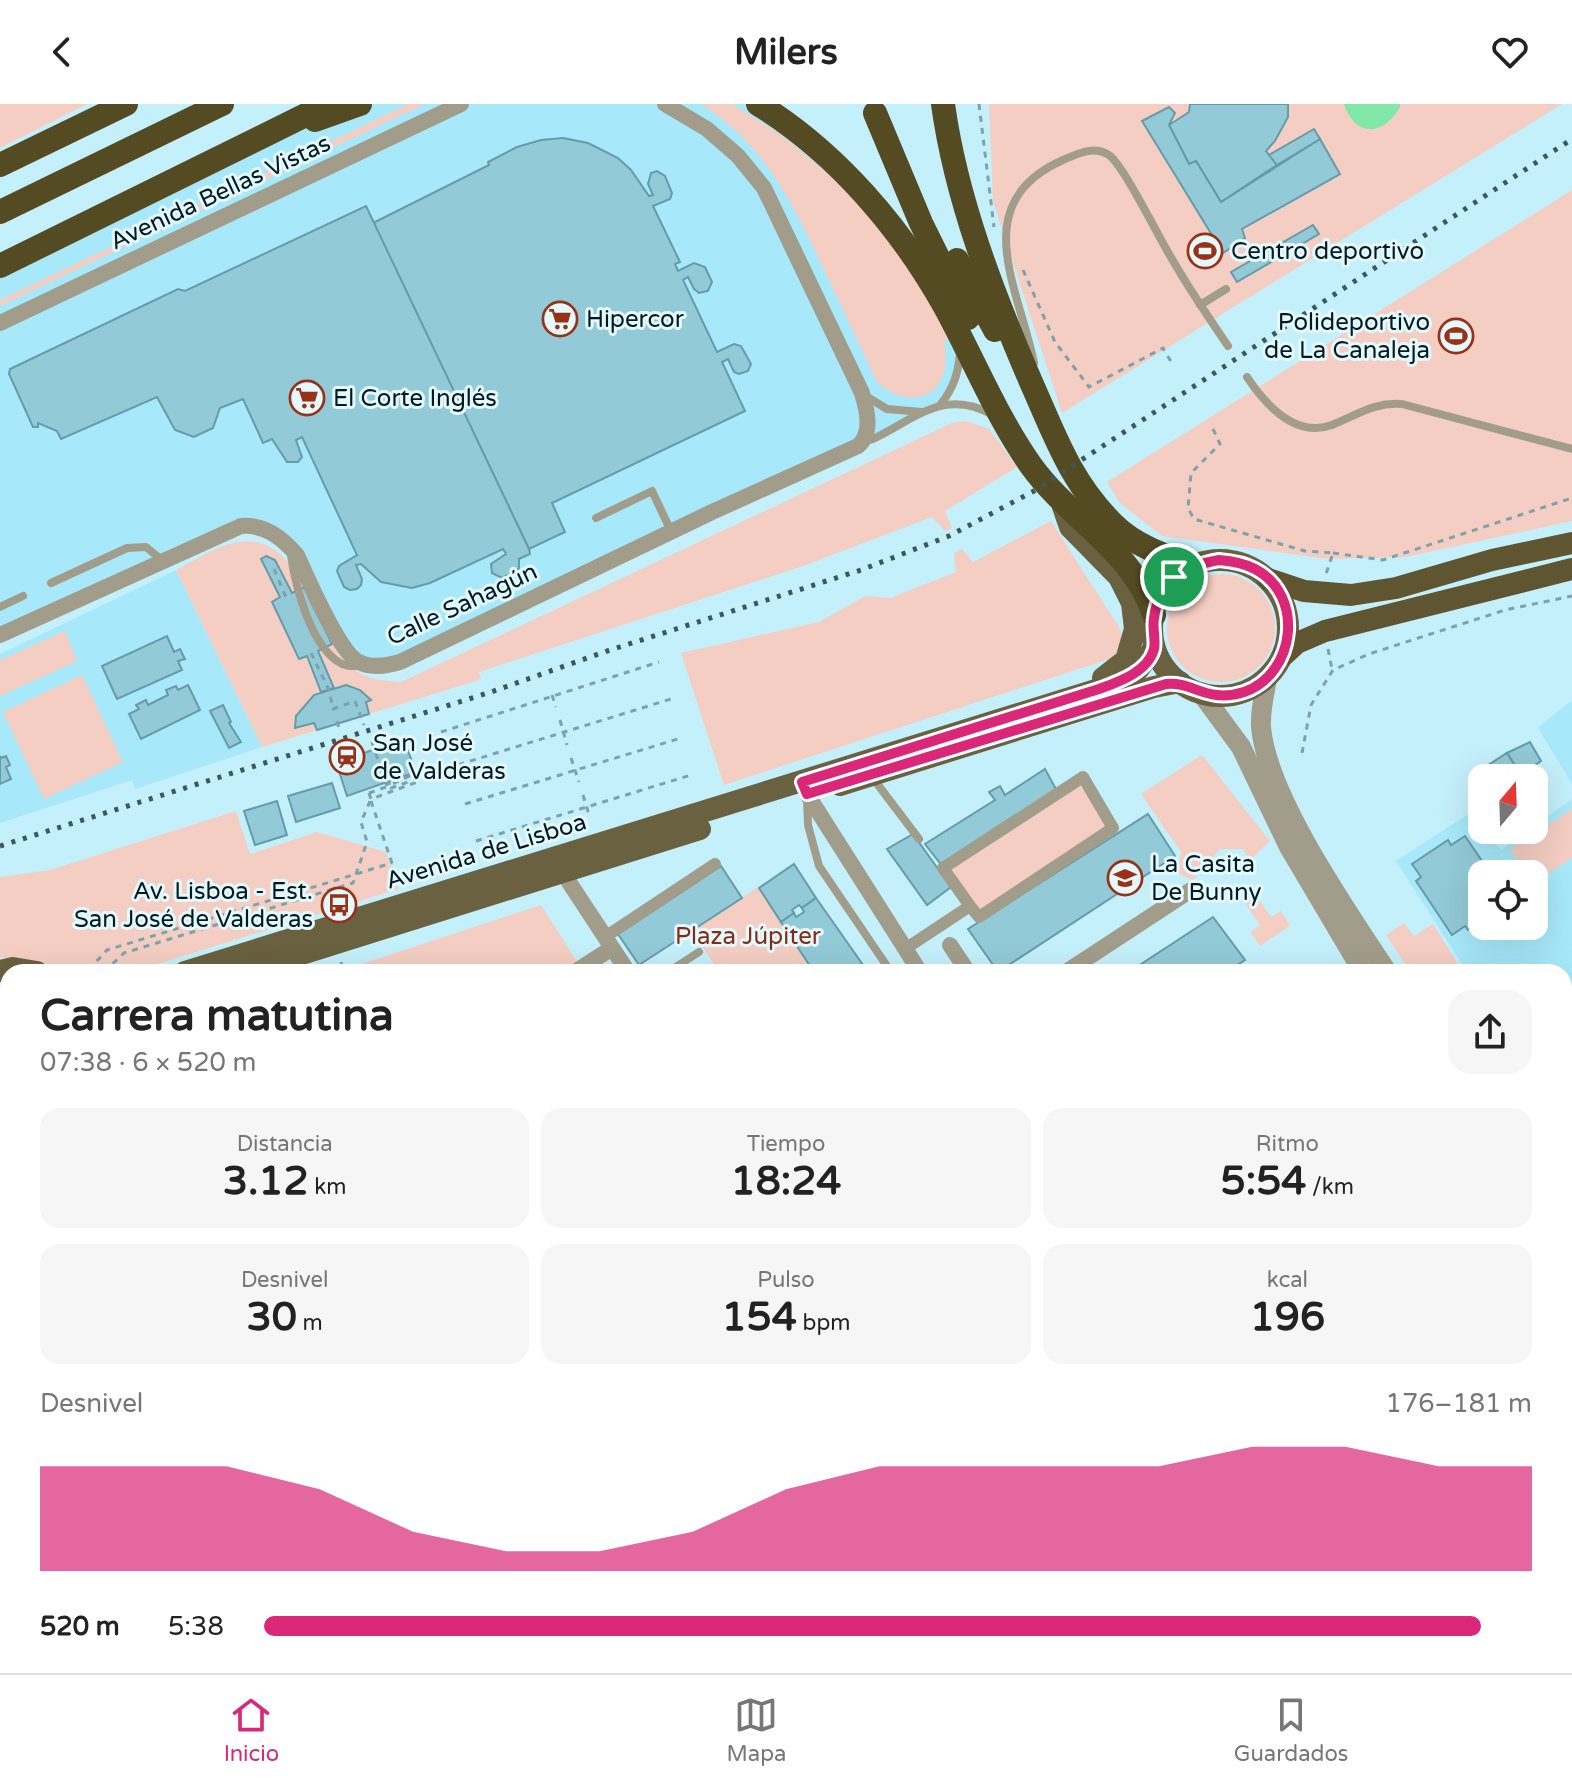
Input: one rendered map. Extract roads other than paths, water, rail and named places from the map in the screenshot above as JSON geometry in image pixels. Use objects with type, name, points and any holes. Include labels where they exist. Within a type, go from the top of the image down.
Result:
[{"type":"highway","points":[[0,165],[126,104]]},
{"type":"highway","points":[[0,212],[222,104]]},
{"type":"highway","points":[[0,266],[328,104]]},
{"type":"highway","points":[[252,141],[360,104]]},
{"type":"highway","points":[[758,104],[822,153],[886,220],[935,290],[1024,455],[1041,479],[1130,568],[1146,593],[1154,615]]},
{"type":"highway","points":[[946,104],[947,131],[983,266],[1077,482],[1116,527],[1138,543],[1164,556],[1193,565]]},
{"type":"highway","points":[[873,108],[1020,380],[1058,444]]},
{"type":"highway","points":[[873,108],[921,223],[1060,498]]},
{"type":"highway","points":[[1268,579],[1304,591],[1351,595],[1396,588],[1492,560],[1572,543]]},
{"type":"highway","points":[[1284,655],[1297,643],[1325,631],[1572,569]]},
{"type":"main road","points":[[1032,708],[1082,689],[1116,670],[1126,660],[1135,629],[1127,588],[1070,527],[1060,498]]},
{"type":"main road","points":[[1219,560],[1257,569],[1268,579],[1286,607],[1288,639],[1284,655],[1267,679],[1244,692],[1217,696],[1202,694],[1166,671],[1154,648],[1154,615],[1160,595],[1174,577],[1193,565],[1219,560]]},
{"type":"main road","name":"Avenida de Lisboa","points":[[270,964],[563,873],[1032,708],[1099,689],[1124,679],[1145,663],[1154,648]]},
{"type":"main road","name":"Avenida de Lisboa","points":[[212,964],[804,788],[871,776],[1154,687],[1180,682]]},
{"type":"street","name":"Avenida Bellas Vistas","points":[[0,323],[461,104]]},
{"type":"street","points":[[665,104],[707,129],[738,156],[764,188],[862,393],[867,418],[863,441]]},
{"type":"street","name":"Calle Sahagún","points":[[0,635],[241,526],[253,525],[266,529],[297,555],[347,653],[356,661],[384,666],[400,662],[838,456],[863,441]]},
{"type":"street","points":[[1267,679],[1261,725],[1263,741],[1279,786],[1327,876],[1382,964]]},
{"type":"street","points":[[1202,694],[1241,747],[1289,847],[1358,964]]},
{"type":"street","points":[[1083,777],[1113,828],[979,917],[970,906],[943,868],[1083,777]]},
{"type":"street","points":[[804,788],[915,964]]},
{"type":"street","points":[[584,964],[608,942],[715,864]]},
{"type":"street","points":[[563,873],[623,964]]},
{"type":"street","points":[[1078,964],[1191,890]]},
{"type":"street","points":[[905,949],[970,906]]},
{"type":"street","points":[[950,945],[963,964]]},
{"type":"lane","points":[[1037,396],[1031,349],[1005,251],[1008,219],[1014,200],[1027,181],[1052,165],[1090,150],[1110,156],[1228,346]]},
{"type":"lane","points":[[1200,305],[1226,289]]},
{"type":"lane","points":[[863,441],[873,439],[941,404],[953,388],[958,373],[960,348],[954,325]]},
{"type":"lane","points":[[1247,377],[1270,408],[1283,418],[1302,425],[1318,428],[1367,408],[1386,403],[1402,404],[1572,449]]},
{"type":"lane","points":[[862,393],[887,409],[927,412]]},
{"type":"lane","points":[[941,404],[962,402],[991,414],[1024,455]]},
{"type":"lane","points":[[596,518],[652,491],[671,532]]},
{"type":"lane","points":[[51,583],[127,548],[146,547],[163,561]]},
{"type":"lane","points":[[0,607],[23,596]]},
{"type":"lane","points":[[871,776],[919,839]]},
{"type":"lane","points":[[804,788],[808,825],[819,866],[886,964]]},
{"type":"lane","points":[[680,964],[699,952]]},
{"type":"railway","points":[[0,846],[491,692],[607,651],[861,570],[949,536],[1034,491],[1572,139]]},
{"type":"place","name":"Centro deportivo","points":[[1205,251]]},
{"type":"place","name":"Hipercor","points":[[560,319]]},
{"type":"place","name":"Polideportivo de La Canaleja","points":[[1456,336]]},
{"type":"place","name":"El Corte Inglés","points":[[307,398]]},
{"type":"place","name":"San José de Valderas","points":[[347,757]]},
{"type":"place","name":"La Casita De Bunny","points":[[1125,878]]},
{"type":"place","name":"Av. Lisboa - Est. San José de Valderas","points":[[339,905]]},
{"type":"park label","name":"Plaza Júpiter","points":[[748,936]]}]
